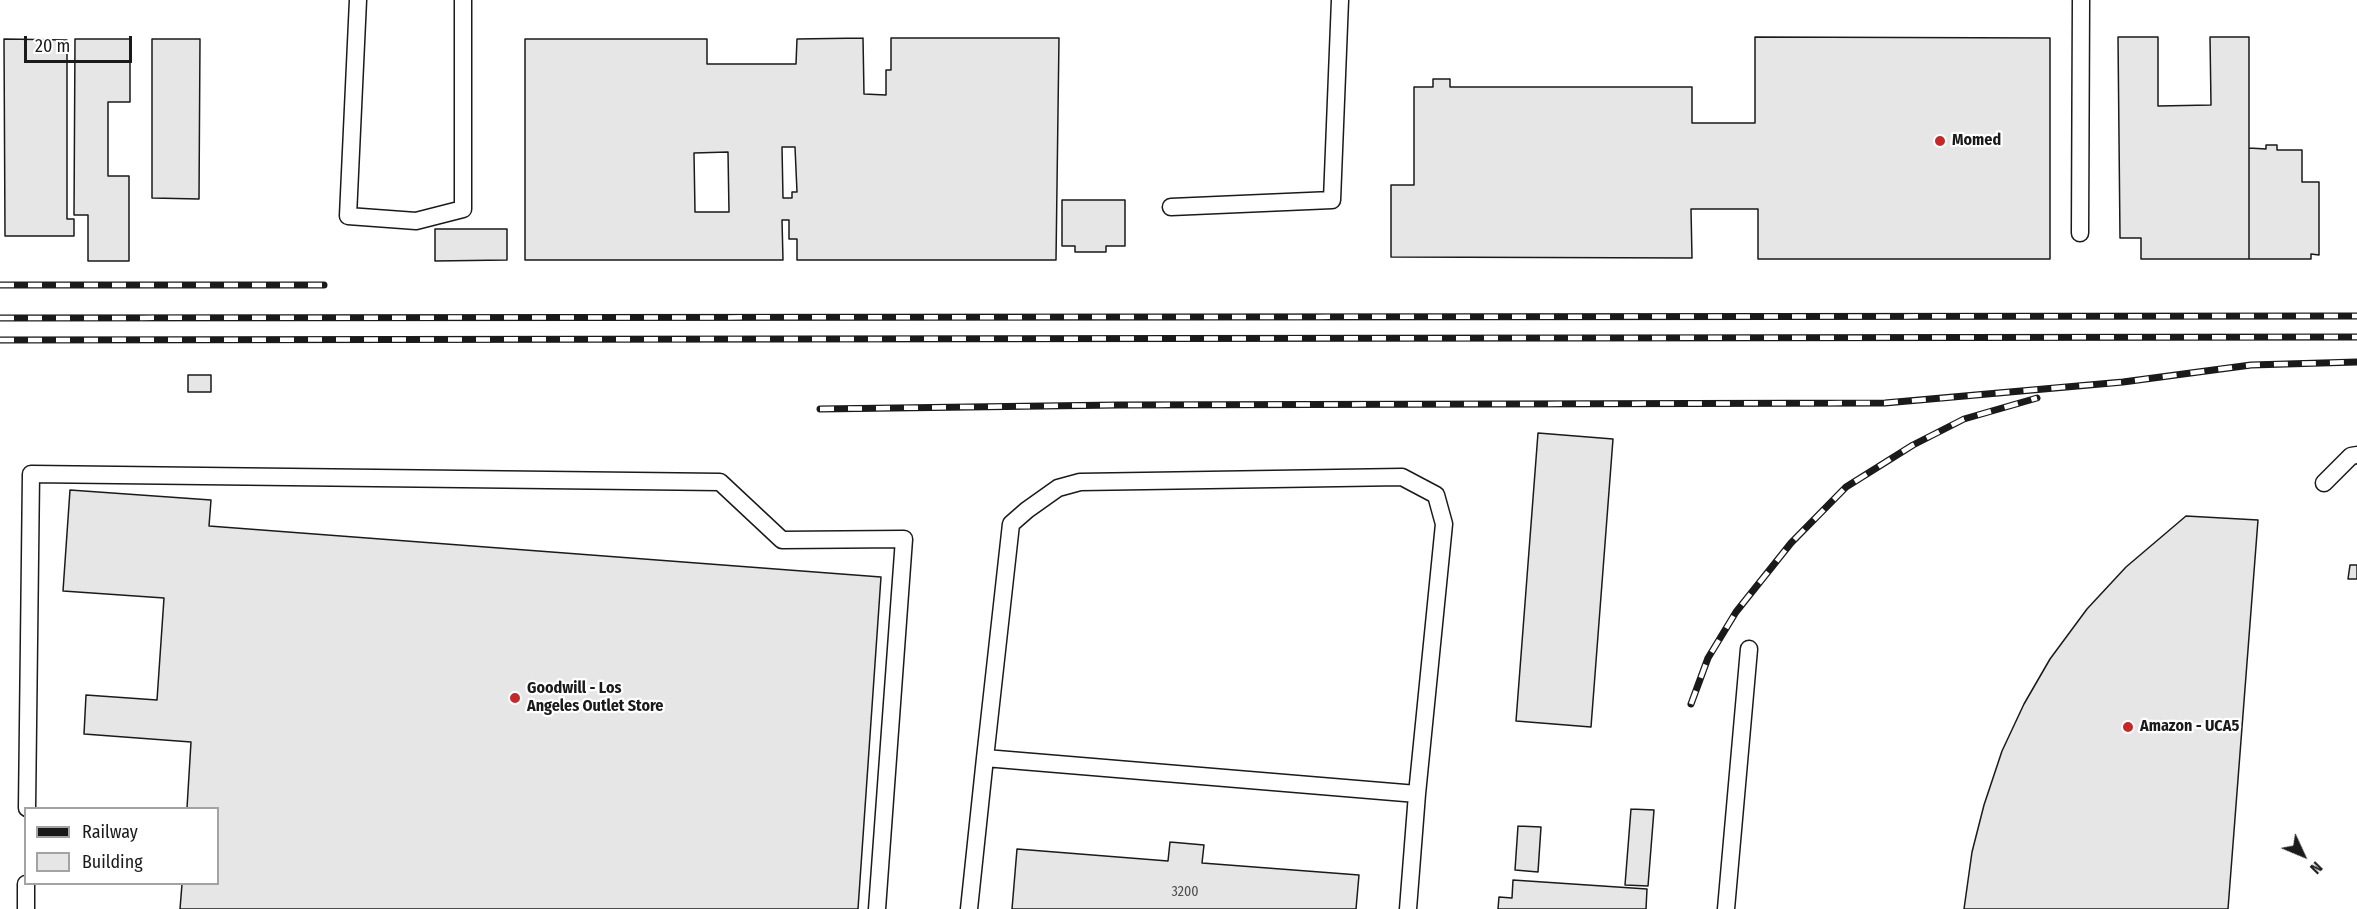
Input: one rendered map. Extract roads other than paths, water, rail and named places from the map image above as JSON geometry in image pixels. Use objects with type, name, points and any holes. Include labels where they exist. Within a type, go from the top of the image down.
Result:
[{"type":"lane","points":[[358,0],[348,216],[416,221],[463,209],[463,0]]},
{"type":"lane","points":[[1171,207],[1332,200],[1341,0]]},
{"type":"lane","points":[[2080,233],[2081,0]]},
{"type":"lane","points":[[2324,483],[2351,456],[2357,455]]},
{"type":"lane","points":[[27,807],[31,474],[720,482],[782,540],[904,539],[877,909]]},
{"type":"lane","points":[[969,909],[1011,524],[1058,488],[1080,482],[1402,477],[1436,495],[1444,524],[1408,909]]},
{"type":"lane","points":[[1726,909],[1749,649]]},
{"type":"lane","points":[[985,759],[1417,794]]},
{"type":"lane","points":[[26,885],[26,909]]},
{"type":"railway","points":[[0,285],[324,285]]},
{"type":"railway","points":[[0,318],[2357,316]]},
{"type":"railway","points":[[0,340],[2357,337]]},
{"type":"railway","points":[[820,409],[1118,405],[1885,403],[2123,382],[2251,365],[2357,362]]},
{"type":"railway","points":[[1691,704],[1708,658],[1736,612],[1791,543],[1846,487],[1913,445],[1964,419],[2037,398]]},
{"type":"place","name":"Momed","points":[[1940,141]]},
{"type":"place","name":"Goodwill - Los Angeles Outlet Store","points":[[515,698]]},
{"type":"place","name":"Amazon - UCA5","points":[[2128,727]]}]
